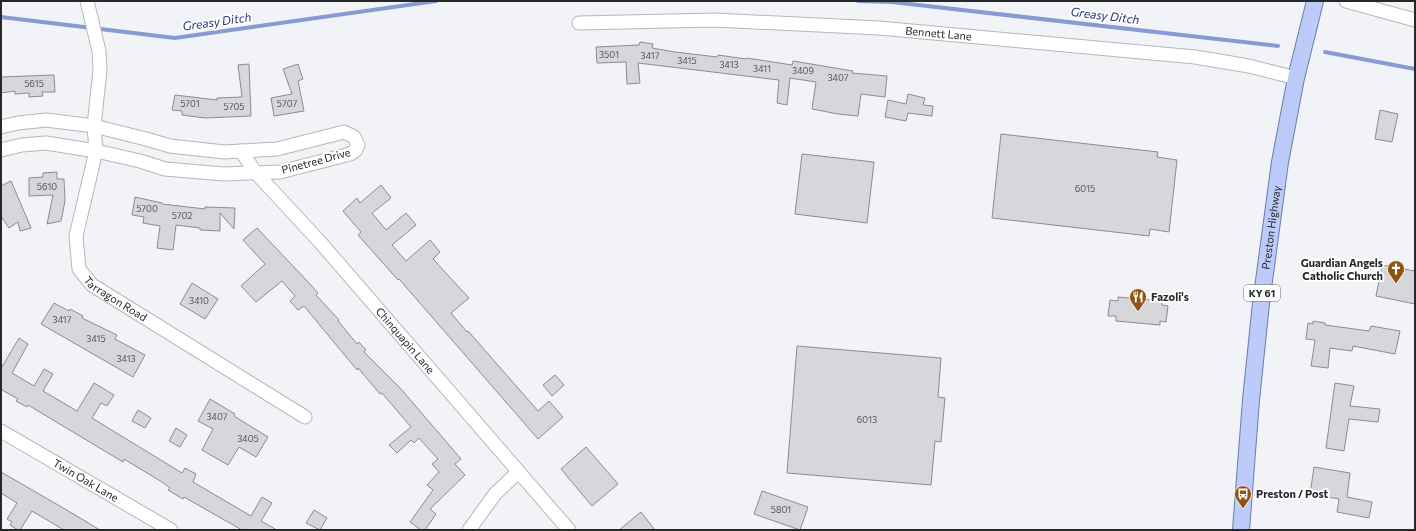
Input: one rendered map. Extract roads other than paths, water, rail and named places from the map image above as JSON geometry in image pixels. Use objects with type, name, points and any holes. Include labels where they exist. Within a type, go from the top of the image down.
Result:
[{"type":"main road","name":"Preston Highway","points":[[1241,530],[1251,400],[1261,302],[1280,162],[1296,78],[1315,1]]},
{"type":"street","points":[[1346,1],[1415,20]]},
{"type":"street","name":"Tarragon Road","points":[[88,5],[99,51],[100,70],[94,126],[96,151],[76,236],[79,269],[92,285],[305,417]]},
{"type":"street","name":"Bennett Lane","points":[[579,23],[715,20],[879,28],[1195,57],[1249,66],[1296,78]]},
{"type":"street","name":"Pinetree Drive","points":[[1,127],[18,123],[46,120],[94,126],[146,138],[170,146],[224,152],[277,149],[344,132],[354,137],[358,145],[355,151],[350,154],[280,172],[224,174],[165,168],[96,151],[46,143],[22,145],[1,150]]},
{"type":"street","name":"Chinquapin Lane","points":[[241,151],[256,173],[320,242],[569,530]]},
{"type":"street","name":"Twin Oak Lane","points":[[1,431],[171,530]]},
{"type":"street","points":[[469,530],[495,494],[518,472]]},
{"type":"waterway","name":"Greasy Ditch","points":[[1,17],[175,38],[436,1]]},
{"type":"waterway","name":"Greasy Ditch","points":[[858,1],[892,2],[1278,46]]},
{"type":"waterway","name":"Greasy Ditch","points":[[1325,52],[1415,69]]},
{"type":"place","name":"Guardian Angels Catholic Church","points":[[1396,284]]},
{"type":"place","name":"Fazoli's","points":[[1138,312]]},
{"type":"place","name":"Preston / Post","points":[[1243,509]]}]
